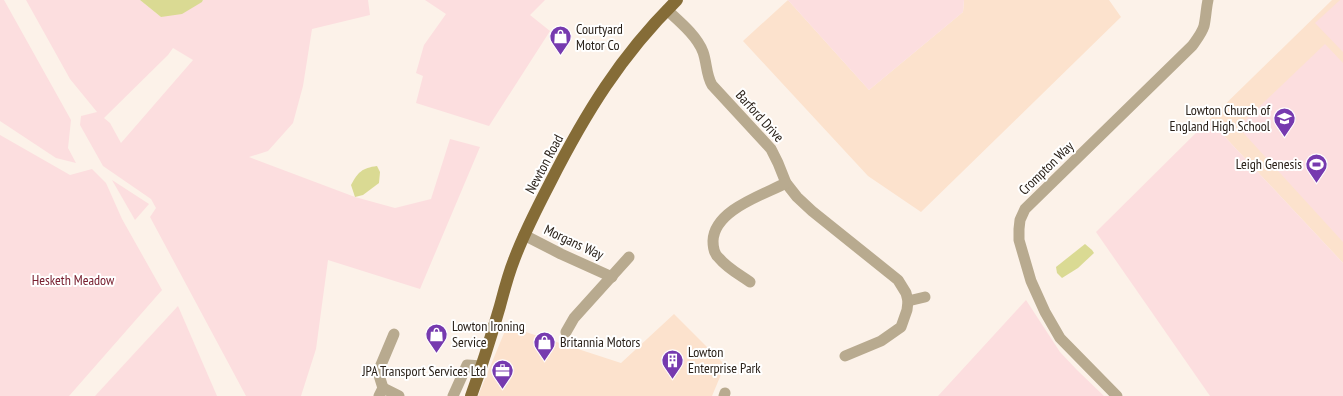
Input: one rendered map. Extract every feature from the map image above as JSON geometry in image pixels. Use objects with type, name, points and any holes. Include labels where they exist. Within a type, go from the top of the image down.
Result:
[{"type":"main road","name":"Newton Road","points":[[471,396],[482,366],[513,262],[524,234],[589,110],[614,72],[641,38],[677,0]]},
{"type":"street","name":"Crompton Way","points":[[1117,396],[1060,338],[1045,312],[1031,281],[1019,240],[1020,220],[1025,209],[1192,46],[1204,26],[1208,0]]},
{"type":"street","name":"Barford Drive","points":[[667,10],[698,43],[704,54],[708,75],[712,85],[771,149],[786,183],[797,197],[812,211],[898,280],[906,292],[908,301]]},
{"type":"street","points":[[750,282],[736,273],[719,258],[713,247],[714,234],[723,219],[737,208],[786,183]]},
{"type":"street","name":"Morgans Way","points":[[524,234],[561,254],[612,277]]},
{"type":"street","name":"Morgans Way","points":[[566,332],[574,318],[629,258]]},
{"type":"street","points":[[845,356],[881,341],[901,326],[907,310],[908,301],[925,297]]},
{"type":"street","points":[[394,334],[378,372],[381,392],[400,396]]},
{"type":"street","points":[[453,396],[467,365],[482,366]]},
{"type":"shaded area","points":[[140,0],[203,0],[182,14],[161,17]]},
{"type":"shaded area","points":[[788,0],[869,90],[963,12],[964,0],[1109,0],[1121,17],[921,212],[868,176],[743,41]]},
{"type":"shaded area","name":"Leigh Genesis","points":[[1332,0],[1343,0],[1343,263],[1209,120]]},
{"type":"shaded area","points":[[377,166],[380,172],[379,183],[363,195],[355,197],[351,185],[356,177],[364,169]]},
{"type":"shaded area","points":[[1085,244],[1094,253],[1078,268],[1062,278],[1057,273],[1056,267]]},
{"type":"shaded area","points":[[674,314],[725,365],[712,396],[478,396],[507,326],[621,363]]},
{"type":"green space","points":[[0,0],[4,0],[71,120],[68,148],[76,163],[56,158],[0,121]]},
{"type":"green space","points":[[26,0],[140,0],[161,17],[202,2],[203,0],[368,0],[370,15],[312,29],[303,86],[293,123],[268,151],[249,157],[355,197],[395,208],[431,199],[450,139],[480,147],[420,289],[328,260],[316,349],[301,396],[246,396],[150,217],[156,208],[151,199],[103,166],[80,125],[81,116],[97,112],[70,79]],"holes":[[[173,48],[193,60],[121,143],[110,123],[104,118],[168,55]]]},
{"type":"green space","points":[[425,0],[545,0],[530,15],[550,31],[489,126],[416,103],[423,76],[416,73],[424,45],[446,14]]},
{"type":"green space","points":[[788,0],[964,0],[963,12],[869,90]]},
{"type":"green space","points":[[1340,0],[1343,0],[1343,52],[1315,23]]},
{"type":"green space","name":"Leigh Genesis","points":[[1325,44],[1343,63],[1343,242],[1238,127]]},
{"type":"green space","points":[[1209,120],[1343,263],[1343,396],[1210,396],[1096,232]]},
{"type":"green space","name":"Hesketh Meadow","points":[[0,135],[70,175],[92,169],[106,183],[122,219],[162,290],[69,396],[0,396]]},
{"type":"green space","points":[[112,180],[149,204],[135,220]]},
{"type":"green space","points":[[1026,300],[1060,352],[1104,396],[938,396]]},
{"type":"green space","points":[[178,306],[217,396],[95,396]]},
{"type":"place","name":"Courtyard Motor Co","points":[[560,56]]},
{"type":"place","name":"Lowton Church of England High School","points":[[1285,138]]},
{"type":"place","name":"Leigh Genesis","points":[[1317,184]]},
{"type":"place","name":"Lowton Ironing Service","points":[[437,354]]},
{"type":"place","name":"Britannia Motors","points":[[544,362]]},
{"type":"place","name":"Lowton Enterprise Park","points":[[673,380]]},
{"type":"place","name":"JPA Transport Services Ltd","points":[[502,390]]}]
